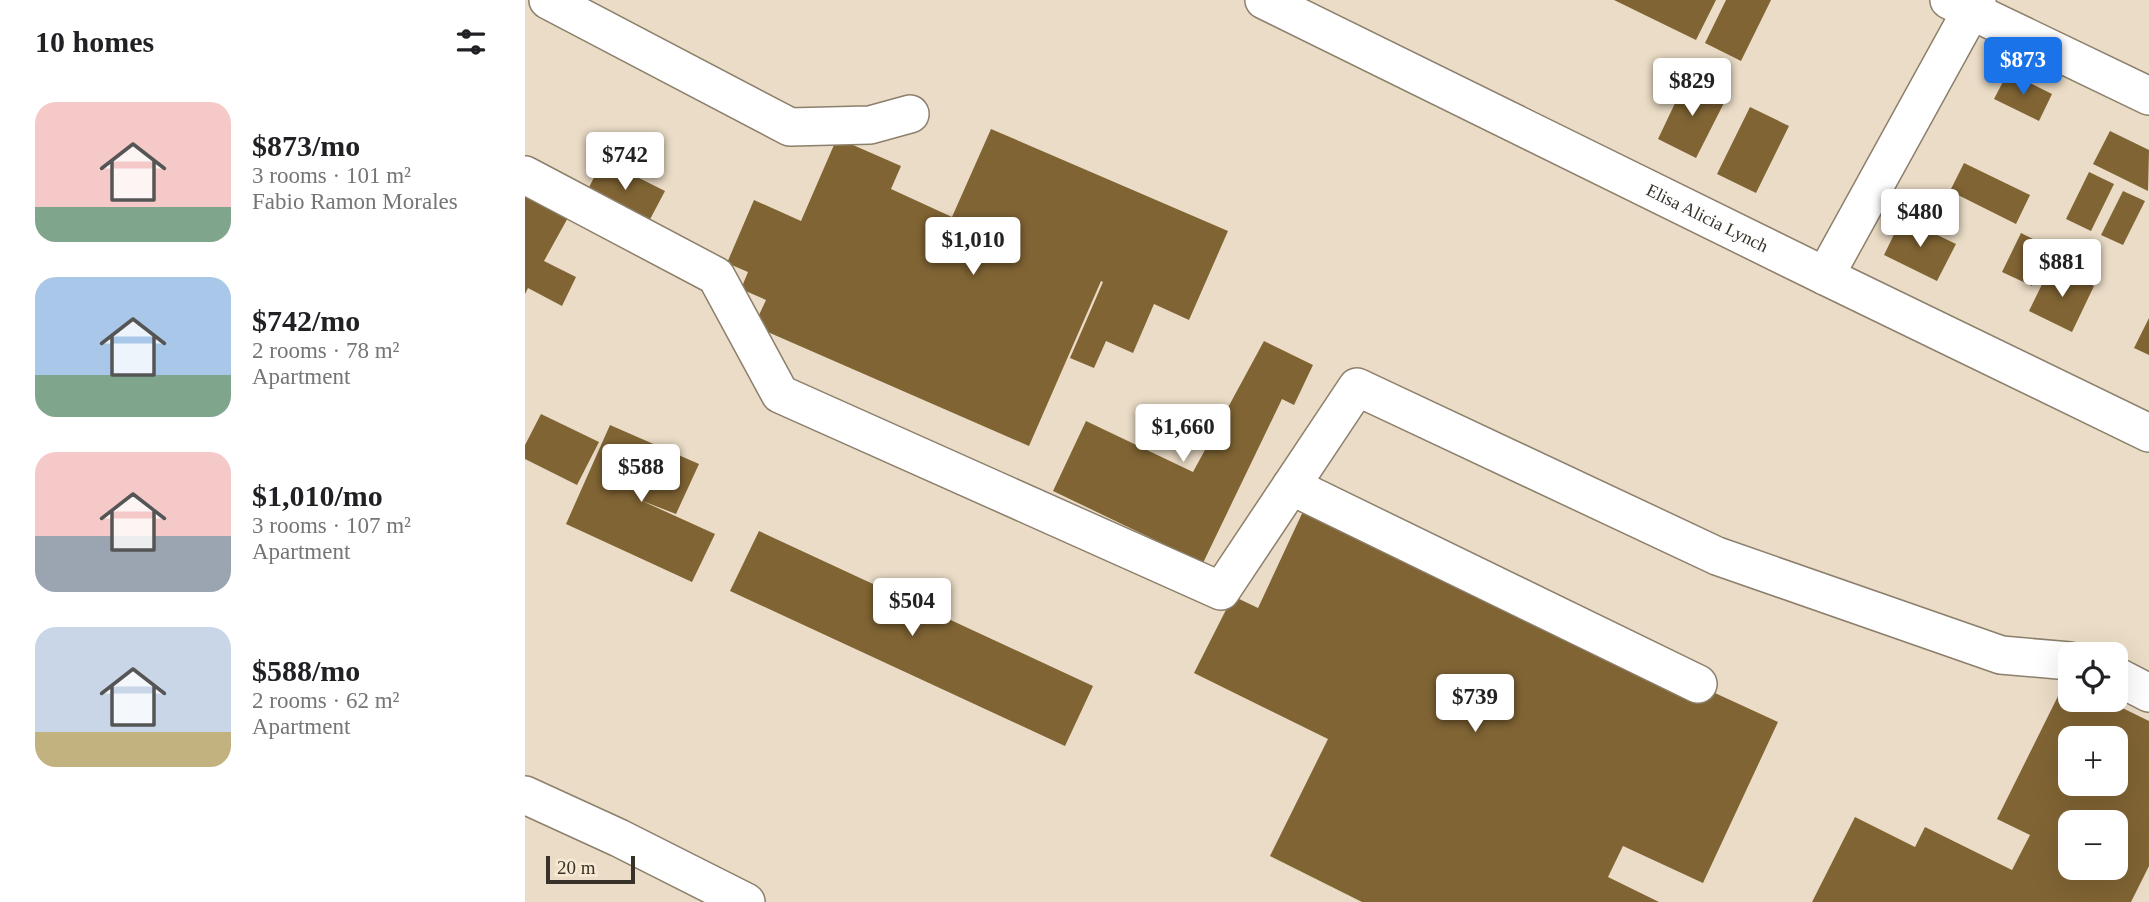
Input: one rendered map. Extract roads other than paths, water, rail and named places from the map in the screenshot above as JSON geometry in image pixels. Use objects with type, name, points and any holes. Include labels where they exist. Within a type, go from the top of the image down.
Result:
[{"type":"street","points":[[548,0],[790,127],[870,125],[910,114]]},
{"type":"street","name":"Elisa Alicia Lynch","points":[[1264,0],[2149,433]]},
{"type":"street","points":[[1825,276],[1965,4],[2149,96]]},
{"type":"street","points":[[525,175],[716,276],[780,394],[1221,591],[1357,387],[1717,556],[2001,656],[2058,660]]},
{"type":"street","points":[[1291,486],[1698,684]]},
{"type":"street","points":[[2128,682],[2149,693]]},
{"type":"street","points":[[525,796],[619,838],[746,902]]}]
